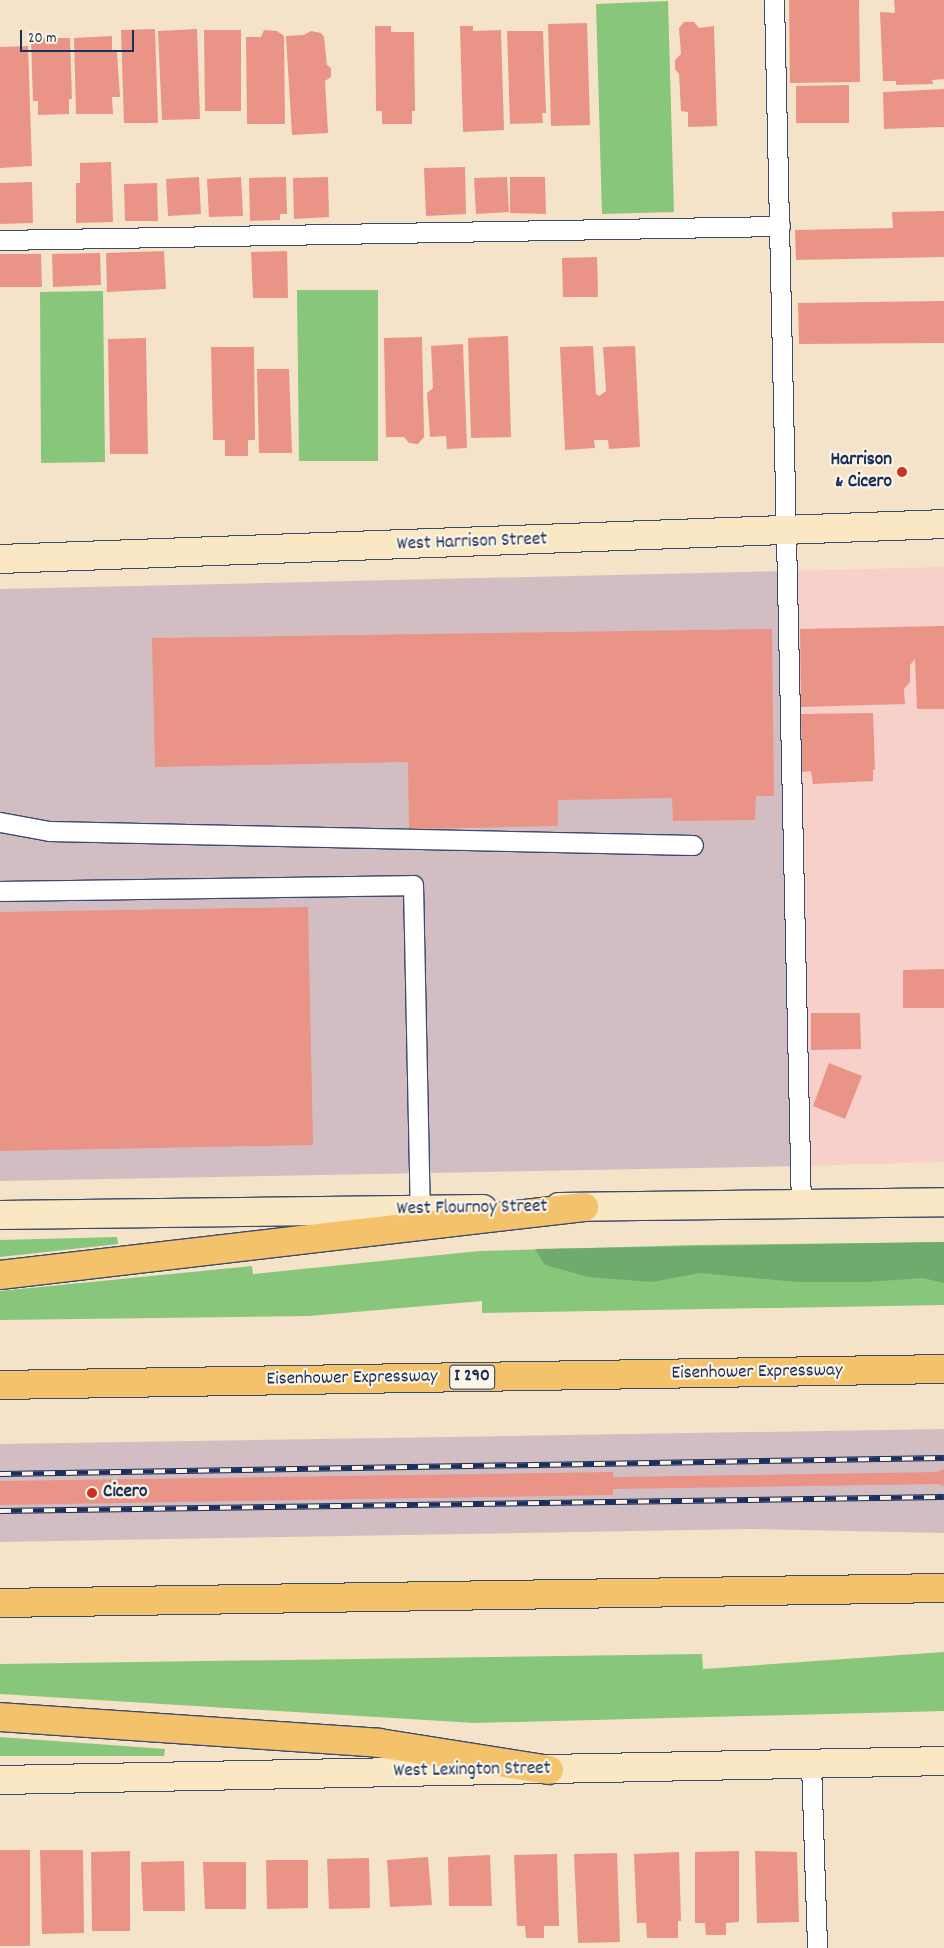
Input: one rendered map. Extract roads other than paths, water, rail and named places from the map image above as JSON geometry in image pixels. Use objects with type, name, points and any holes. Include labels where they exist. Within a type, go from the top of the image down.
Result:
[{"type":"highway","points":[[0,1275],[584,1207]]},
{"type":"highway","name":"Eisenhower Expressway","points":[[0,1385],[944,1369]]},
{"type":"highway","points":[[0,1603],[944,1588]]},
{"type":"highway","points":[[0,1717],[379,1743],[549,1770]]},
{"type":"street","name":"West Harrison Street","points":[[0,559],[787,532],[944,524]]},
{"type":"street","name":"West Flournoy Street","points":[[0,1215],[944,1202]]},
{"type":"street","name":"West Lexington Street","points":[[0,1780],[944,1761]]},
{"type":"lane","points":[[774,0],[801,1205]]},
{"type":"lane","points":[[0,240],[780,226]]},
{"type":"lane","points":[[0,822],[49,831],[693,845]]},
{"type":"lane","points":[[0,891],[413,885],[420,1210]]},
{"type":"lane","points":[[811,1764],[817,1948]]},
{"type":"railway","points":[[0,1474],[944,1458]]},
{"type":"railway","points":[[0,1511],[944,1497]]},
{"type":"place","name":"Harrison & Cicero","points":[[902,472]]},
{"type":"place","name":"Cicero","points":[[92,1493]]}]
